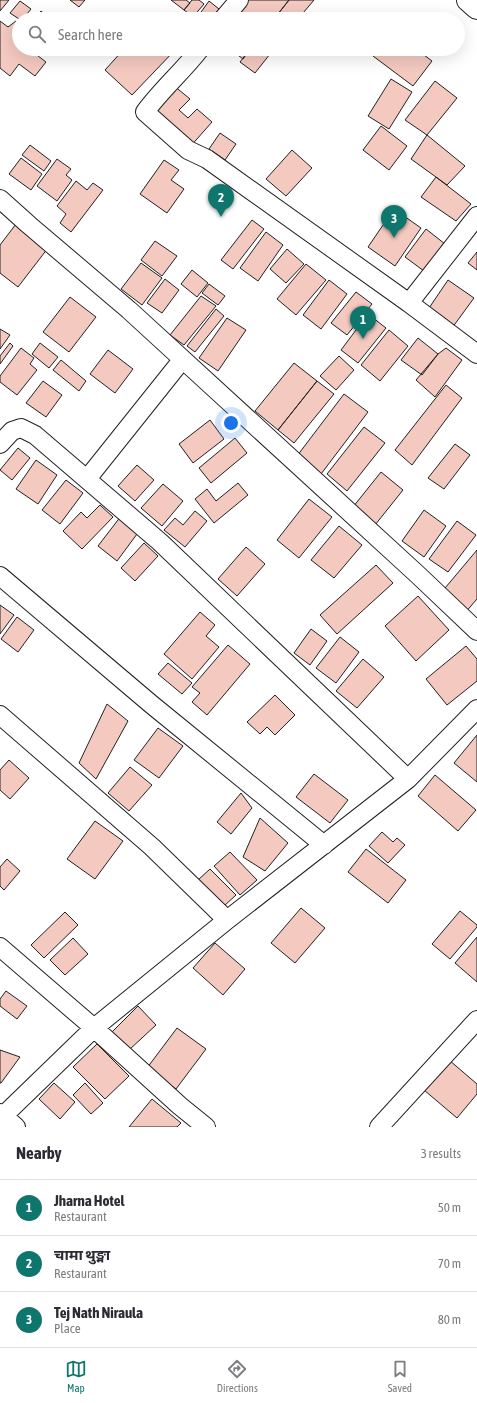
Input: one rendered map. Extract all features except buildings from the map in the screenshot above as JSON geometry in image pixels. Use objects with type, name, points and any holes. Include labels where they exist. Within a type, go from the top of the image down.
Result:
[{"type":"highway","points":[[468,0],[477,8]]},
{"type":"street","points":[[229,12],[239,0]]},
{"type":"street","points":[[195,56],[156,97],[145,112],[188,150],[207,159],[409,303],[477,354]]},
{"type":"street","points":[[0,199],[129,310],[417,574],[477,631]]},
{"type":"street","points":[[409,303],[477,216]]},
{"type":"street","points":[[87,479],[182,360]]},
{"type":"street","points":[[0,444],[12,431],[21,428],[35,435],[160,542],[408,779]]},
{"type":"street","points":[[0,576],[157,709],[324,845]]},
{"type":"street","points":[[5,1119],[94,1028],[227,920],[408,779],[477,709]]},
{"type":"street","points":[[0,715],[152,847],[227,920]]},
{"type":"street","points":[[0,946],[180,1106],[206,1127]]},
{"type":"street","points":[[379,1127],[477,1020]]},
{"type":"place","name":"चामा थुङ्मा","points":[[221,217]]},
{"type":"place","name":"Tej Nath Niraula","points":[[394,238]]},
{"type":"place","name":"Jharna Hotel","points":[[363,339]]}]
